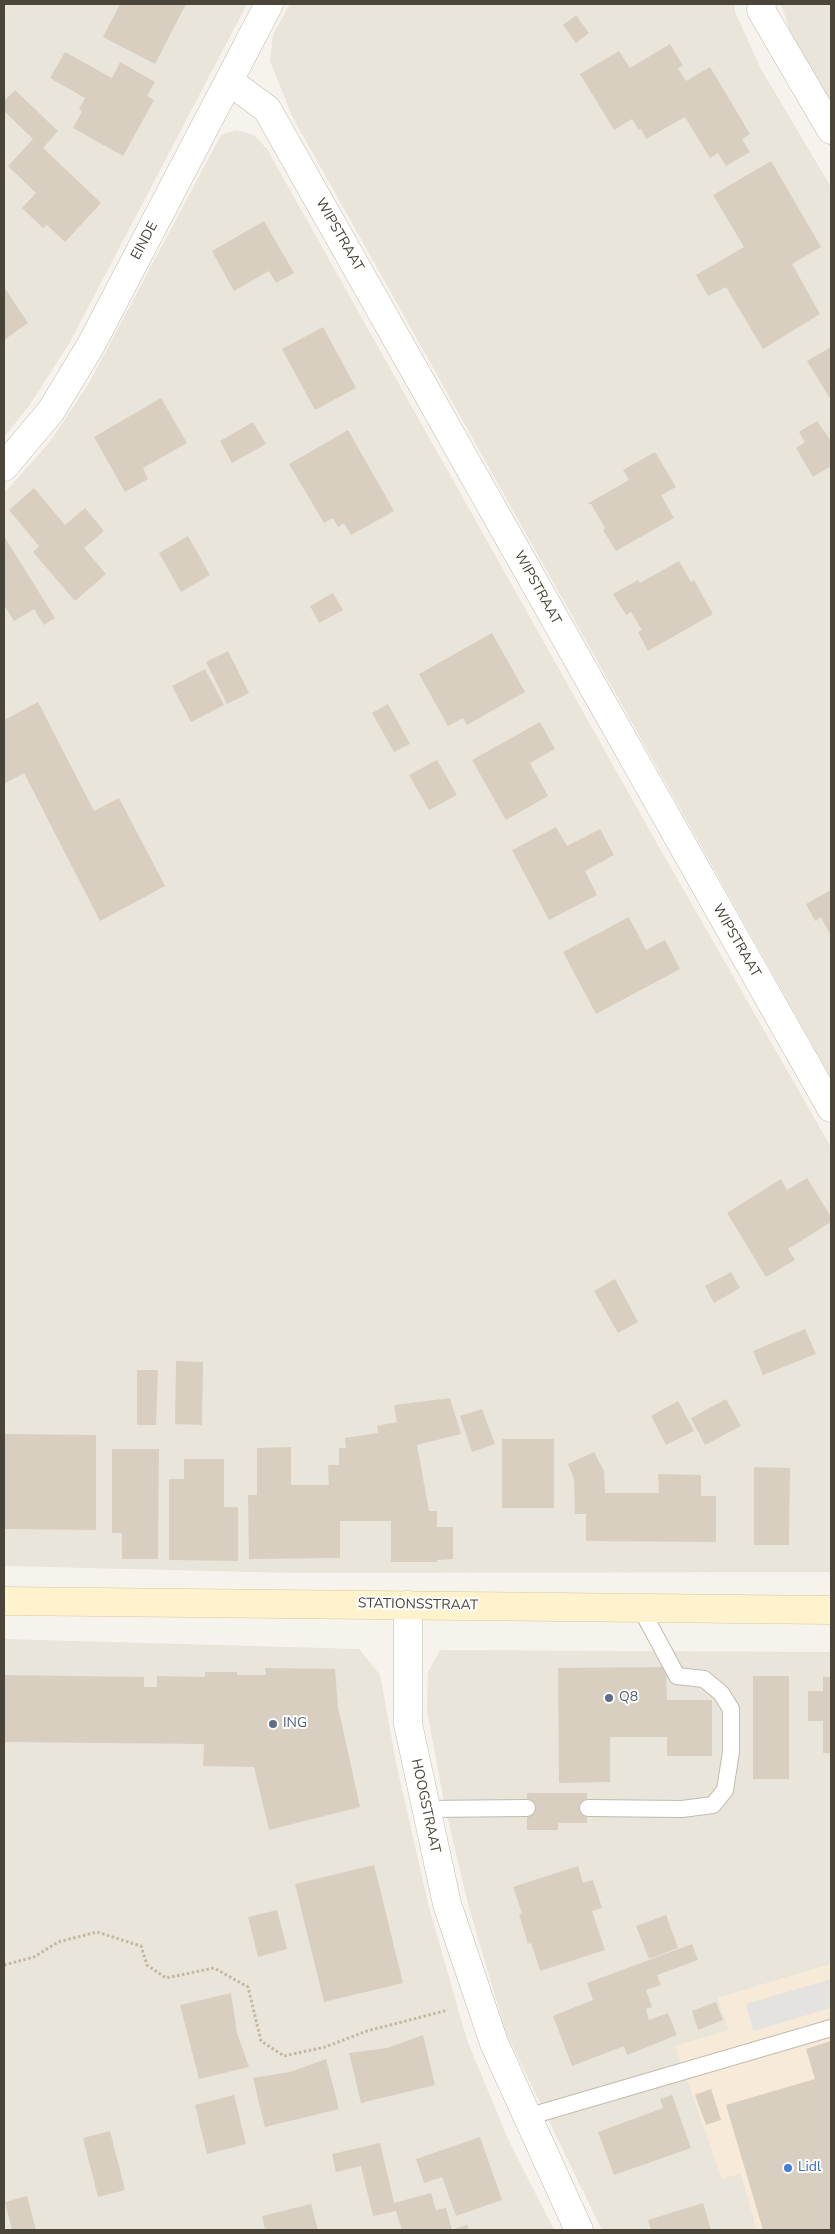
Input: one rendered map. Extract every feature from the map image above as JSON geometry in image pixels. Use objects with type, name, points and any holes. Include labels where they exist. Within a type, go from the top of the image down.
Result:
[{"type":"main road","name":"STATIONSSTRAAT","points":[[4,1601],[831,1610]]},
{"type":"street","name":"EINDE","points":[[4,467],[51,411],[91,345],[269,4]]},
{"type":"street","points":[[762,4],[761,10],[831,130]]},
{"type":"street","name":"WIPSTRAAT","points":[[229,81],[267,109],[831,1108]]},
{"type":"street","name":"HOOGSTRAAT","points":[[408,1605],[408,1724],[447,1904],[494,2043],[579,2230]]},
{"type":"lane","points":[[588,1808],[682,1809],[713,1805],[725,1790],[731,1752],[731,1709],[720,1692],[704,1679],[677,1676],[640,1608]]},
{"type":"lane","points":[[425,1809],[528,1808]]},
{"type":"lane","points":[[527,2117],[831,2028]]},
{"type":"path","points":[[4,1965],[34,1957],[58,1942],[98,1932],[141,1946],[147,1965],[166,1978],[214,1968],[248,1987],[261,2041],[284,2056],[324,2047],[367,2031],[479,2002]]},
{"type":"shaded area","points":[[4,4],[247,4],[70,342],[29,406],[4,437]]},
{"type":"shaded area","points":[[290,4],[735,4],[735,12],[761,69],[831,187],[831,1078],[292,116],[270,61],[273,35]]},
{"type":"shaded area","points":[[781,4],[831,4],[831,106],[794,43]]},
{"type":"shaded area","points":[[236,130],[254,135],[267,149],[655,840],[831,1147],[831,1572],[295,1573],[4,1566],[4,493],[49,443],[89,383],[221,135]]},
{"type":"shaded area","points":[[4,1639],[359,1649],[380,1675],[397,1767],[429,1907],[467,2040],[508,2139],[554,2230],[4,2230]]},
{"type":"shaded area","points":[[440,1650],[831,1652],[831,1964],[718,1998],[729,2030],[721,2178],[741,2173],[757,2230],[602,2230],[506,2033],[468,1904],[445,1807],[427,1711],[428,1672]]},
{"type":"shaded area","points":[[831,1964],[831,2230],[757,2230],[741,2173],[722,2179],[675,2046],[729,2030],[718,1998]]},
{"type":"shaded area","points":[[831,1979],[831,2008],[753,2031],[746,2004]]},
{"type":"building","points":[[120,4],[186,4],[155,64],[103,37]]},
{"type":"building","points":[[576,15],[589,33],[576,43],[563,25]]},
{"type":"building","points":[[670,44],[683,66],[678,68],[686,81],[710,67],[750,134],[742,139],[750,152],[726,166],[718,153],[710,158],[685,117],[646,139],[641,129],[639,130],[632,119],[614,130],[580,74],[619,51],[630,68]]},
{"type":"building","points":[[65,52],[112,78],[120,62],[155,82],[147,96],[154,100],[123,156],[73,128],[82,111],[79,109],[85,98],[50,78]]},
{"type":"building","points":[[15,90],[58,131],[43,148],[101,203],[65,242],[47,225],[43,228],[22,208],[36,193],[8,166],[33,139],[4,111],[4,101]]},
{"type":"building","points":[[771,161],[821,247],[792,264],[820,314],[763,349],[726,287],[708,296],[696,275],[744,247],[713,195]]},
{"type":"building","points":[[264,221],[294,273],[276,283],[269,271],[234,291],[212,251]]},
{"type":"building","points":[[4,287],[28,323],[4,340]]},
{"type":"building","points":[[323,327],[356,388],[315,410],[282,349]]},
{"type":"building","points":[[831,347],[831,396],[829,397],[807,361]]},
{"type":"building","points":[[161,398],[187,443],[143,468],[148,479],[125,492],[94,437]]},
{"type":"building","points":[[817,421],[831,441],[831,466],[813,477],[796,448],[805,442],[799,432]]},
{"type":"building","points":[[253,422],[266,444],[232,463],[220,441]]},
{"type":"building","points":[[348,430],[394,511],[351,535],[344,523],[338,527],[333,518],[324,523],[289,464]]},
{"type":"building","points":[[655,452],[676,487],[661,495],[674,518],[616,551],[603,530],[605,528],[591,504],[587,504],[629,480],[623,470]]},
{"type":"building","points":[[34,488],[65,525],[85,508],[104,531],[84,548],[106,574],[75,601],[33,552],[39,546],[9,510]]},
{"type":"building","points":[[4,536],[55,618],[44,625],[34,609],[14,621],[4,605]]},
{"type":"building","points":[[188,536],[210,575],[181,592],[159,553]]},
{"type":"building","points":[[679,561],[691,582],[694,580],[713,614],[648,651],[638,632],[642,630],[631,612],[626,615],[613,594],[638,580],[640,583]]},
{"type":"building","points":[[333,593],[343,610],[319,623],[310,606]]},
{"type":"building","points":[[492,633],[525,692],[467,725],[463,718],[448,726],[419,674]]},
{"type":"building","points":[[228,651],[249,693],[227,704],[206,662]]},
{"type":"building","points":[[205,669],[224,705],[191,722],[172,686]]},
{"type":"building","points":[[38,702],[94,811],[119,798],[165,886],[100,921],[24,773],[4,784],[4,720]]},
{"type":"building","points":[[388,704],[410,744],[394,752],[372,713]]},
{"type":"building","points":[[540,722],[555,749],[530,763],[548,796],[506,820],[472,760]]},
{"type":"building","points":[[437,760],[457,795],[429,810],[409,775]]},
{"type":"building","points":[[556,827],[567,846],[600,829],[614,855],[585,871],[597,895],[549,920],[512,850]]},
{"type":"building","points":[[831,890],[831,936],[821,917],[815,921],[806,904]]},
{"type":"building","points":[[629,917],[646,950],[665,940],[680,969],[596,1014],[563,952]]},
{"type":"building","points":[[807,1178],[831,1217],[831,1222],[788,1249],[795,1260],[766,1277],[727,1213],[781,1179],[787,1190]]},
{"type":"building","points":[[731,1272],[740,1288],[714,1303],[705,1286]]},
{"type":"building","points":[[615,1279],[638,1322],[618,1333],[594,1291]]},
{"type":"building","points":[[805,1329],[816,1354],[763,1375],[753,1351]]},
{"type":"building","points":[[176,1361],[203,1362],[202,1425],[175,1424]]},
{"type":"building","points":[[137,1370],[158,1370],[156,1425],[137,1425]]},
{"type":"building","points":[[450,1398],[461,1434],[417,1445],[429,1511],[437,1511],[437,1527],[453,1527],[453,1559],[437,1560],[437,1562],[391,1562],[391,1521],[340,1521],[340,1558],[249,1559],[248,1495],[257,1495],[257,1448],[291,1447],[291,1485],[329,1485],[328,1465],[339,1465],[339,1448],[346,1448],[345,1438],[378,1433],[377,1426],[397,1422],[394,1405]]},
{"type":"building","points":[[726,1399],[741,1426],[705,1445],[691,1418]]},
{"type":"building","points":[[678,1401],[694,1431],[666,1445],[651,1416]]},
{"type":"building","points":[[482,1409],[495,1444],[472,1452],[460,1416]]},
{"type":"building","points":[[4,1434],[96,1435],[96,1530],[4,1529]]},
{"type":"building","points":[[502,1439],[554,1439],[554,1508],[502,1508]]},
{"type":"building","points":[[112,1449],[159,1449],[158,1559],[122,1559],[122,1533],[112,1533]]},
{"type":"building","points":[[594,1452],[604,1471],[605,1493],[659,1493],[658,1474],[701,1475],[701,1496],[716,1496],[716,1542],[586,1541],[586,1514],[575,1514],[574,1479],[568,1464]]},
{"type":"building","points":[[184,1459],[224,1459],[224,1507],[238,1507],[238,1561],[169,1560],[169,1479],[184,1479]]},
{"type":"building","points":[[754,1467],[790,1468],[789,1545],[754,1545]]},
{"type":"building","points":[[666,1667],[667,1700],[712,1700],[712,1756],[667,1756],[667,1737],[610,1737],[610,1782],[559,1783],[558,1668]]},
{"type":"building","points":[[265,1668],[335,1669],[338,1707],[360,1807],[269,1830],[254,1767],[203,1766],[204,1744],[4,1742],[4,1675],[144,1677],[144,1687],[157,1687],[157,1676],[205,1677],[205,1672],[237,1672],[237,1675],[266,1675]]},
{"type":"building","points":[[753,1676],[789,1676],[789,1779],[753,1779]]},
{"type":"building","points":[[823,1677],[831,1677],[831,1753],[823,1753],[823,1721],[808,1721],[808,1691],[823,1691]]},
{"type":"building","points":[[527,1793],[587,1793],[587,1823],[558,1823],[558,1830],[527,1830]]},
{"type":"building","points":[[374,1865],[403,1983],[324,2002],[295,1884]]},
{"type":"building","points":[[578,1866],[583,1883],[593,1880],[602,1908],[592,1911],[605,1950],[540,1971],[531,1943],[528,1944],[519,1914],[522,1913],[513,1887]]},
{"type":"building","points":[[277,1910],[287,1949],[258,1957],[248,1917]]},
{"type":"building","points":[[666,1915],[678,1948],[649,1959],[636,1926]]},
{"type":"building","points":[[692,1944],[698,1960],[657,1975],[661,1985],[646,1990],[652,2007],[646,2009],[649,2020],[668,2013],[677,2035],[627,2055],[624,2046],[572,2066],[553,2016],[593,2000],[587,1983]]},
{"type":"building","points":[[231,1993],[237,2033],[249,2067],[199,2079],[180,2005]]},
{"type":"building","points":[[716,2002],[723,2020],[698,2030],[692,2011]]},
{"type":"building","points":[[423,2035],[435,2085],[361,2103],[349,2053],[387,2048]]},
{"type":"building","name":"Lidl","points":[[831,2041],[831,2230],[763,2230],[726,2105],[815,2079],[806,2049]]},
{"type":"building","points":[[326,2059],[339,2109],[265,2127],[253,2078],[290,2072]]},
{"type":"building","points":[[711,2089],[721,2120],[706,2125],[695,2095]]},
{"type":"building","points":[[234,2095],[246,2144],[207,2154],[195,2105]]},
{"type":"building","points":[[672,2095],[691,2148],[614,2175],[598,2132],[663,2108],[660,2099]]},
{"type":"building","points":[[110,2131],[125,2190],[98,2197],[83,2138]]},
{"type":"building","points":[[480,2137],[502,2200],[456,2216],[442,2177],[424,2183],[416,2159]]},
{"type":"building","points":[[380,2143],[394,2203],[431,2193],[436,2210],[446,2208],[452,2230],[402,2230],[396,2211],[373,2216],[361,2166],[336,2172],[332,2154]]},
{"type":"building","points":[[27,2196],[36,2230],[12,2230],[5,2202]]},
{"type":"building","points":[[703,2203],[711,2230],[651,2230],[648,2220]]},
{"type":"building","points":[[311,2204],[318,2230],[265,2230],[262,2216]]},
{"type":"building","points":[[467,2225],[469,2230],[452,2230]]},
{"type":"place","name":"Q8","points":[[609,1698]]},
{"type":"place","name":"ING","points":[[273,1724]]},
{"type":"place","name":"Lidl","points":[[788,2168]]}]
